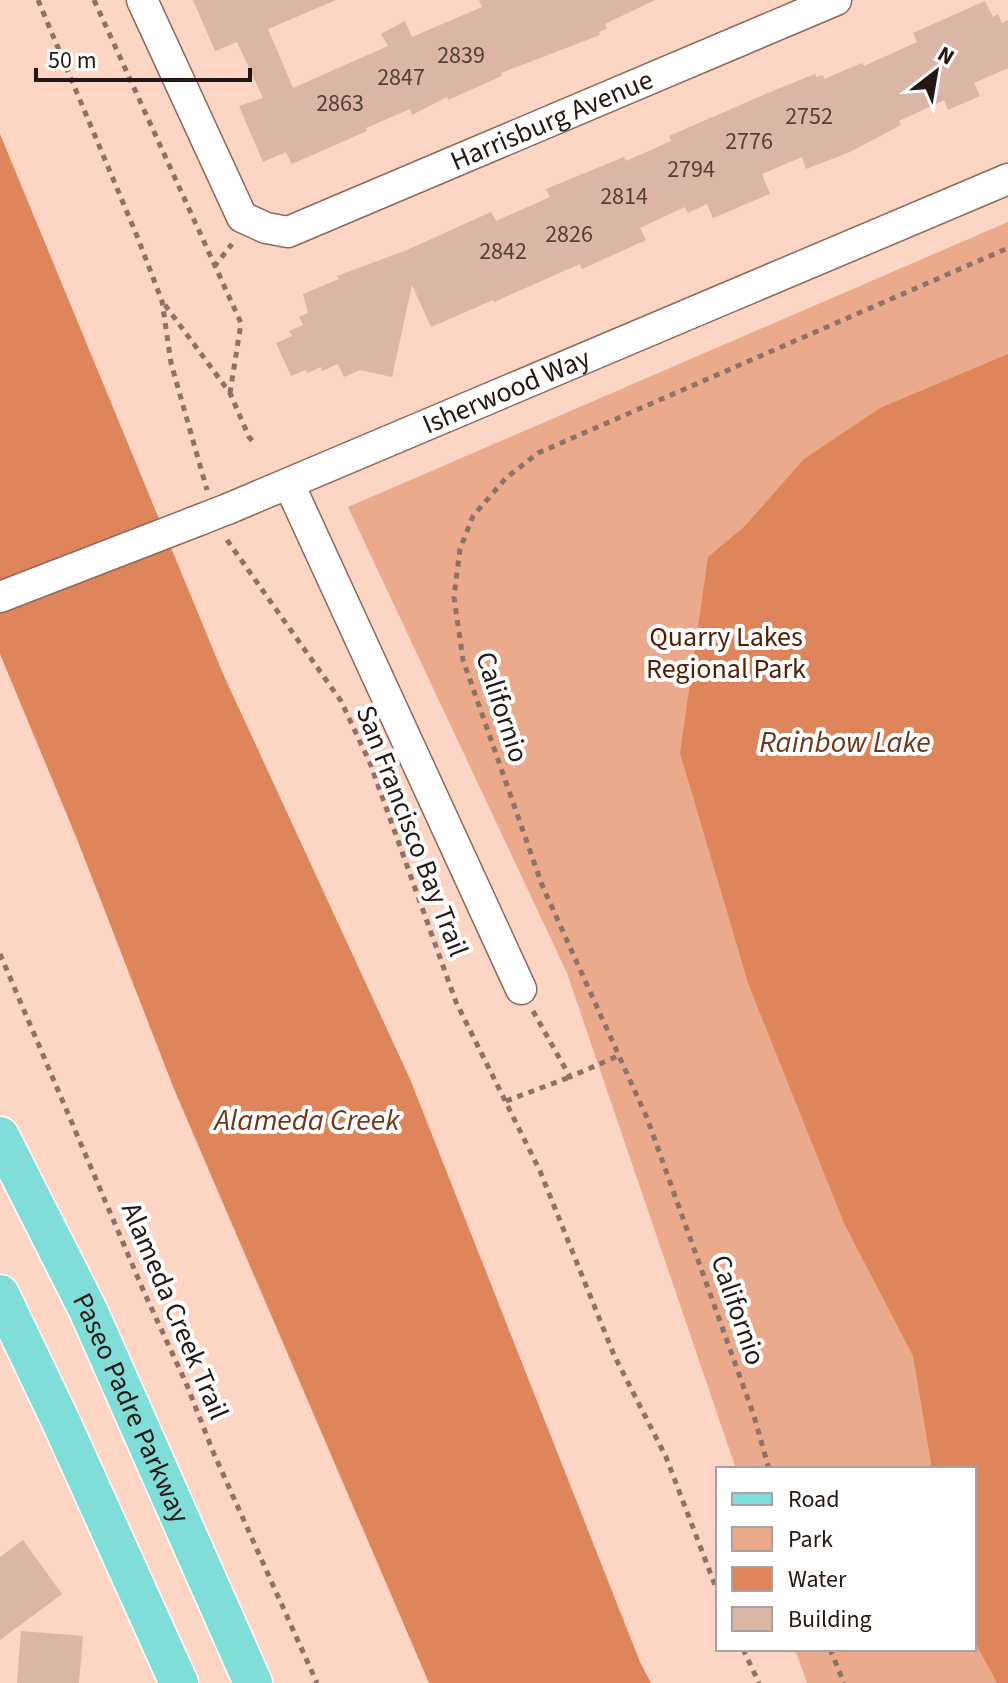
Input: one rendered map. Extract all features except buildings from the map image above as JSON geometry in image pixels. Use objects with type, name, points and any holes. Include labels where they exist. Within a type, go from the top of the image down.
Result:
[{"type":"main road","name":"Paseo Padre Parkway","points":[[0,1136],[88,1310],[253,1683]]},
{"type":"main road","points":[[0,1294],[179,1683]]},
{"type":"street","name":"Harrisburg Avenue","points":[[142,0],[242,217],[266,228],[288,232],[836,0]]},
{"type":"street","name":"Isherwood Way","points":[[0,597],[216,515],[1008,179]]},
{"type":"street","points":[[289,484],[521,989]]},
{"type":"path","name":"San Francisco Bay Trail","points":[[38,0],[162,301],[171,363],[200,470],[216,515],[341,701],[370,763],[456,1002],[540,1171],[614,1355],[666,1457],[716,1588]]},
{"type":"path","points":[[94,0],[241,323],[230,393]]},
{"type":"path","points":[[214,267],[232,244]]},
{"type":"path","name":"Californio","points":[[768,1467],[754,1416],[647,1118],[542,885],[463,660],[454,597],[460,549],[473,516],[506,478],[538,453],[1008,248]]},
{"type":"path","points":[[162,301],[230,393],[255,444]]},
{"type":"path","name":"Alameda Creek Trail","points":[[0,954],[214,1454],[317,1683]]},
{"type":"path","points":[[521,989],[570,1077]]},
{"type":"path","points":[[506,1101],[620,1055]]},
{"type":"path","points":[[744,1651],[759,1683]]},
{"type":"path","points":[[831,1651],[844,1683]]},
{"type":"green space","name":"Quarry Lakes Regional Park","points":[[1008,222],[1008,1683],[807,1683],[796,1651],[976,1651],[976,1467],[735,1467],[567,973],[348,507]]},
{"type":"water","name":"Alameda Creek","points":[[0,134],[224,676],[410,1079],[640,1662],[651,1683],[429,1683],[174,1089],[77,839],[0,654]]},
{"type":"water","name":"Rainbow Lake","points":[[1008,354],[1008,1683],[997,1683],[976,1644],[976,1467],[932,1467],[913,1356],[844,1223],[749,986],[680,753],[708,557],[745,526],[804,459],[880,408]]}]
